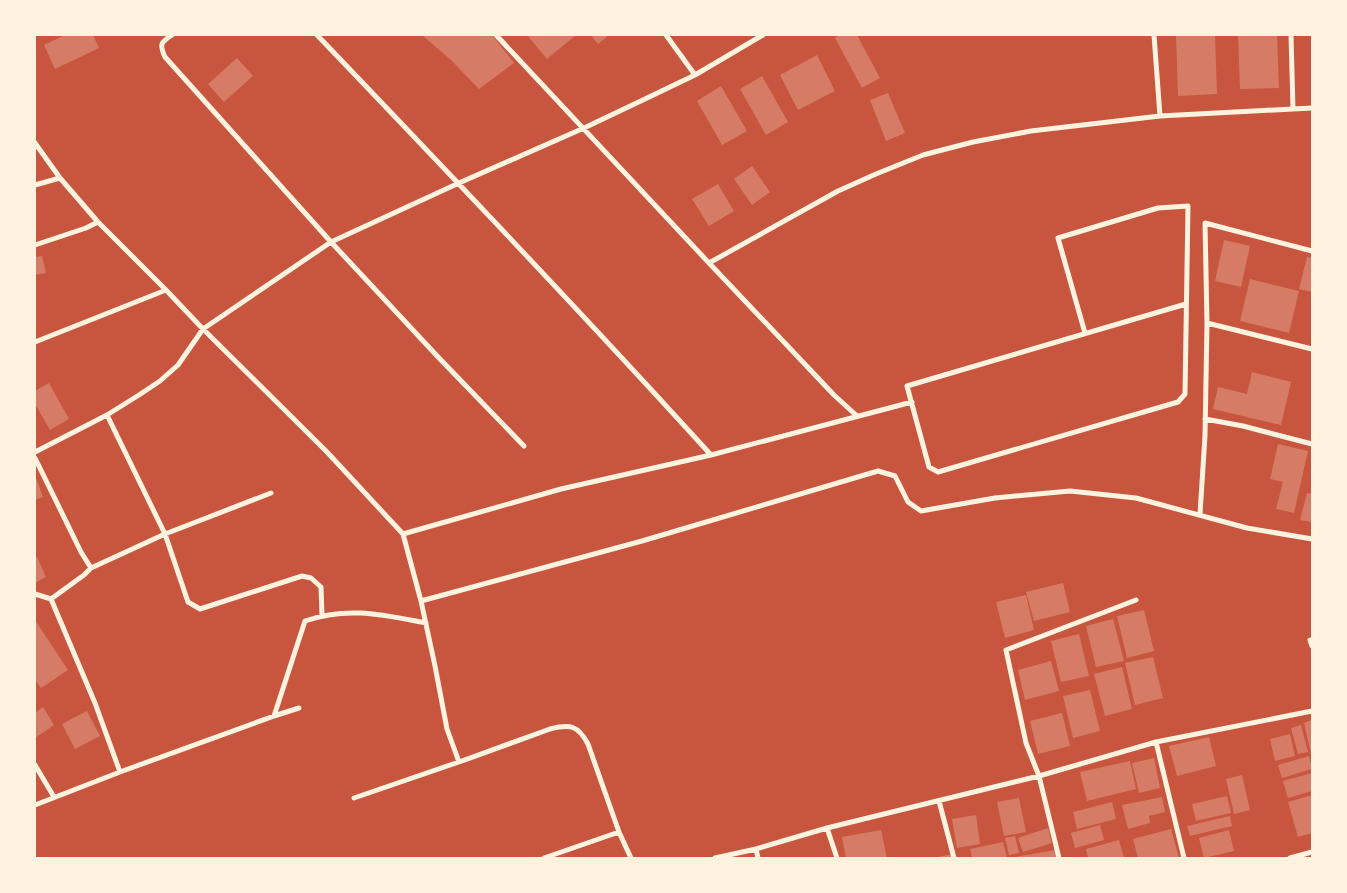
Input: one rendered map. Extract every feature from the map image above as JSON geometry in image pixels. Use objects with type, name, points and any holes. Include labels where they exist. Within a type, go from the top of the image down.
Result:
[{"type":"street","points":[[172,35],[161,44],[165,56],[331,242],[524,446]]},
{"type":"street","points":[[317,35],[459,183],[711,455]]},
{"type":"street","points":[[496,35],[834,395],[857,416]]},
{"type":"street","points":[[666,35],[695,75]]},
{"type":"street","points":[[35,452],[107,415],[153,386],[178,365],[203,329],[331,242],[584,128],[695,75],[764,35]]},
{"type":"street","points":[[1154,35],[1160,116]]},
{"type":"street","points":[[1291,35],[1293,109]]},
{"type":"street","points":[[709,263],[838,192],[923,155],[974,142],[1031,131],[1160,116],[1312,108]]},
{"type":"street","points":[[35,143],[60,178],[98,222],[327,452],[403,534],[426,623],[447,729],[458,762]]},
{"type":"street","points":[[35,185],[60,178]]},
{"type":"street","points":[[1085,333],[1058,238],[1158,208],[1188,206],[1185,394],[1178,402],[938,472],[928,467],[907,386],[1186,304]]},
{"type":"street","points":[[35,245],[86,228],[98,222]]},
{"type":"street","points":[[1200,514],[1208,323],[1205,223],[1312,251]]},
{"type":"street","points":[[35,342],[166,290]]},
{"type":"street","points":[[1208,323],[1312,349]]},
{"type":"street","points":[[403,534],[560,489],[711,455],[912,402]]},
{"type":"street","points":[[107,415],[165,534],[188,602],[200,609],[302,576],[311,578],[321,587],[322,615]]},
{"type":"street","points":[[1205,419],[1243,426],[1312,444]]},
{"type":"street","points":[[35,458],[81,552],[91,568]]},
{"type":"street","points":[[421,601],[642,541],[878,471],[895,476],[908,502],[921,511],[995,498],[1070,491],[1136,498],[1247,528],[1312,539]]},
{"type":"street","points":[[51,599],[91,568],[165,534],[271,493]]},
{"type":"street","points":[[35,594],[51,599],[95,702],[120,772]]},
{"type":"street","points":[[1058,858],[1039,776],[1026,744],[1006,650],[1136,600]]},
{"type":"street","points":[[274,716],[305,621],[322,615],[373,613],[426,623]]},
{"type":"street","points":[[1310,640],[1312,646]]},
{"type":"street","points":[[35,805],[120,772],[299,708]]},
{"type":"street","points":[[715,858],[827,828],[1039,776],[1156,742],[1312,711]]},
{"type":"street","points":[[354,798],[550,729],[571,727],[577,729],[588,744],[619,832],[631,858]]},
{"type":"street","points":[[1156,742],[1184,858]]},
{"type":"street","points":[[35,765],[54,797]]},
{"type":"street","points":[[939,801],[954,858]]},
{"type":"street","points":[[827,828],[837,858]]},
{"type":"street","points":[[544,858],[619,832]]},
{"type":"street","points":[[756,848],[758,858]]},
{"type":"street","points":[[1290,858],[1312,852]]},
{"type":"building","points":[[65,35],[93,35],[99,48],[55,69],[44,45]]},
{"type":"building","points":[[422,35],[492,35],[514,63],[479,89],[451,60]]},
{"type":"building","points":[[527,35],[576,35],[547,59]]},
{"type":"building","points":[[591,35],[609,35],[598,44]]},
{"type":"building","points":[[840,35],[857,35],[880,78],[862,88],[835,38]]},
{"type":"building","points":[[1176,35],[1215,35],[1217,94],[1178,96]]},
{"type":"building","points":[[1238,35],[1277,35],[1279,88],[1240,89]]},
{"type":"building","points":[[817,55],[835,91],[798,110],[780,75]]},
{"type":"building","points":[[237,58],[253,76],[224,102],[208,84]]},
{"type":"building","points":[[762,76],[788,122],[766,135],[740,89]]},
{"type":"building","points":[[721,86],[747,131],[722,145],[697,101]]},
{"type":"building","points":[[888,93],[905,133],[886,141],[870,100]]},
{"type":"building","points":[[752,166],[770,192],[752,205],[734,179]]},
{"type":"building","points":[[718,184],[734,211],[709,226],[692,199]]},
{"type":"building","points":[[1224,240],[1250,246],[1241,287],[1215,281]]},
{"type":"building","points":[[42,256],[46,273],[35,275],[35,257]]},
{"type":"building","points":[[1307,257],[1312,258],[1312,292],[1299,289]]},
{"type":"building","points":[[1250,279],[1299,291],[1289,333],[1240,321]]},
{"type":"building","points":[[1252,372],[1291,382],[1281,425],[1213,409],[1218,387],[1247,394]]},
{"type":"building","points":[[49,383],[69,419],[50,430],[35,404],[35,391]]},
{"type":"building","points":[[1278,444],[1308,451],[1294,513],[1276,509],[1283,482],[1270,479]]},
{"type":"building","points":[[35,475],[43,497],[35,500]]},
{"type":"building","points":[[1307,493],[1312,494],[1312,522],[1300,520]]},
{"type":"building","points":[[35,557],[37,557],[46,577],[35,583]]},
{"type":"building","points":[[1063,583],[1070,612],[1034,621],[1026,592]]},
{"type":"building","points":[[1026,595],[1034,630],[1005,638],[996,602]]},
{"type":"building","points":[[1144,610],[1154,651],[1127,658],[1117,616]]},
{"type":"building","points":[[1113,619],[1124,661],[1096,667],[1086,626]]},
{"type":"building","points":[[35,620],[68,670],[41,688],[35,680]]},
{"type":"building","points":[[1079,634],[1089,676],[1061,682],[1051,641]]},
{"type":"building","points":[[1153,657],[1163,698],[1135,705],[1125,663]]},
{"type":"building","points":[[1051,661],[1059,691],[1025,700],[1018,670]]},
{"type":"building","points":[[1122,667],[1132,709],[1105,716],[1094,674]]},
{"type":"building","points":[[1090,690],[1100,731],[1073,738],[1063,696]]},
{"type":"building","points":[[43,707],[54,725],[35,738],[35,713]]},
{"type":"building","points":[[87,711],[100,736],[75,749],[62,724]]},
{"type":"building","points":[[1062,713],[1070,746],[1038,754],[1030,721]]},
{"type":"building","points":[[1312,720],[1312,754],[1311,754],[1304,723]]},
{"type":"building","points":[[1301,725],[1308,752],[1298,754],[1291,728]]},
{"type":"building","points":[[1290,734],[1295,756],[1275,761],[1270,739]]},
{"type":"building","points":[[1209,737],[1216,766],[1177,776],[1169,746]]},
{"type":"building","points":[[1309,756],[1312,769],[1282,778],[1278,765]]},
{"type":"building","points":[[1154,758],[1160,788],[1139,793],[1132,763]]},
{"type":"building","points":[[1130,761],[1136,789],[1087,801],[1080,772]]},
{"type":"building","points":[[1312,773],[1312,791],[1288,798],[1283,781]]},
{"type":"building","points":[[1242,775],[1250,810],[1234,814],[1226,779]]},
{"type":"building","points":[[1312,795],[1312,833],[1298,837],[1288,802]]},
{"type":"building","points":[[1227,796],[1231,813],[1196,821],[1192,804]]},
{"type":"building","points":[[1162,797],[1165,812],[1149,816],[1150,823],[1128,829],[1122,805]]},
{"type":"building","points":[[1019,798],[1026,832],[1004,836],[997,802]]},
{"type":"building","points":[[1112,802],[1116,819],[1077,829],[1073,812]]},
{"type":"building","points":[[976,815],[980,844],[957,848],[952,819]]},
{"type":"building","points":[[1230,816],[1232,826],[1190,836],[1187,826]]},
{"type":"building","points":[[1100,825],[1104,840],[1075,848],[1071,833]]},
{"type":"building","points":[[1048,828],[1052,843],[1023,852],[1018,838]]},
{"type":"building","points":[[1171,829],[1179,858],[1138,858],[1133,839]]},
{"type":"building","points":[[881,830],[887,858],[846,858],[842,837]]},
{"type":"building","points":[[1229,830],[1234,851],[1204,858],[1199,838]]},
{"type":"building","points":[[1015,836],[1019,853],[1009,855],[1005,838]]},
{"type":"building","points":[[1119,840],[1124,858],[1088,858],[1086,849]]},
{"type":"building","points":[[1003,842],[1007,858],[972,858],[970,849]]},
{"type":"building","points":[[1056,850],[1057,858],[1015,858],[1015,857]]},
{"type":"building","points":[[952,854],[953,858],[938,858],[938,857]]}]
